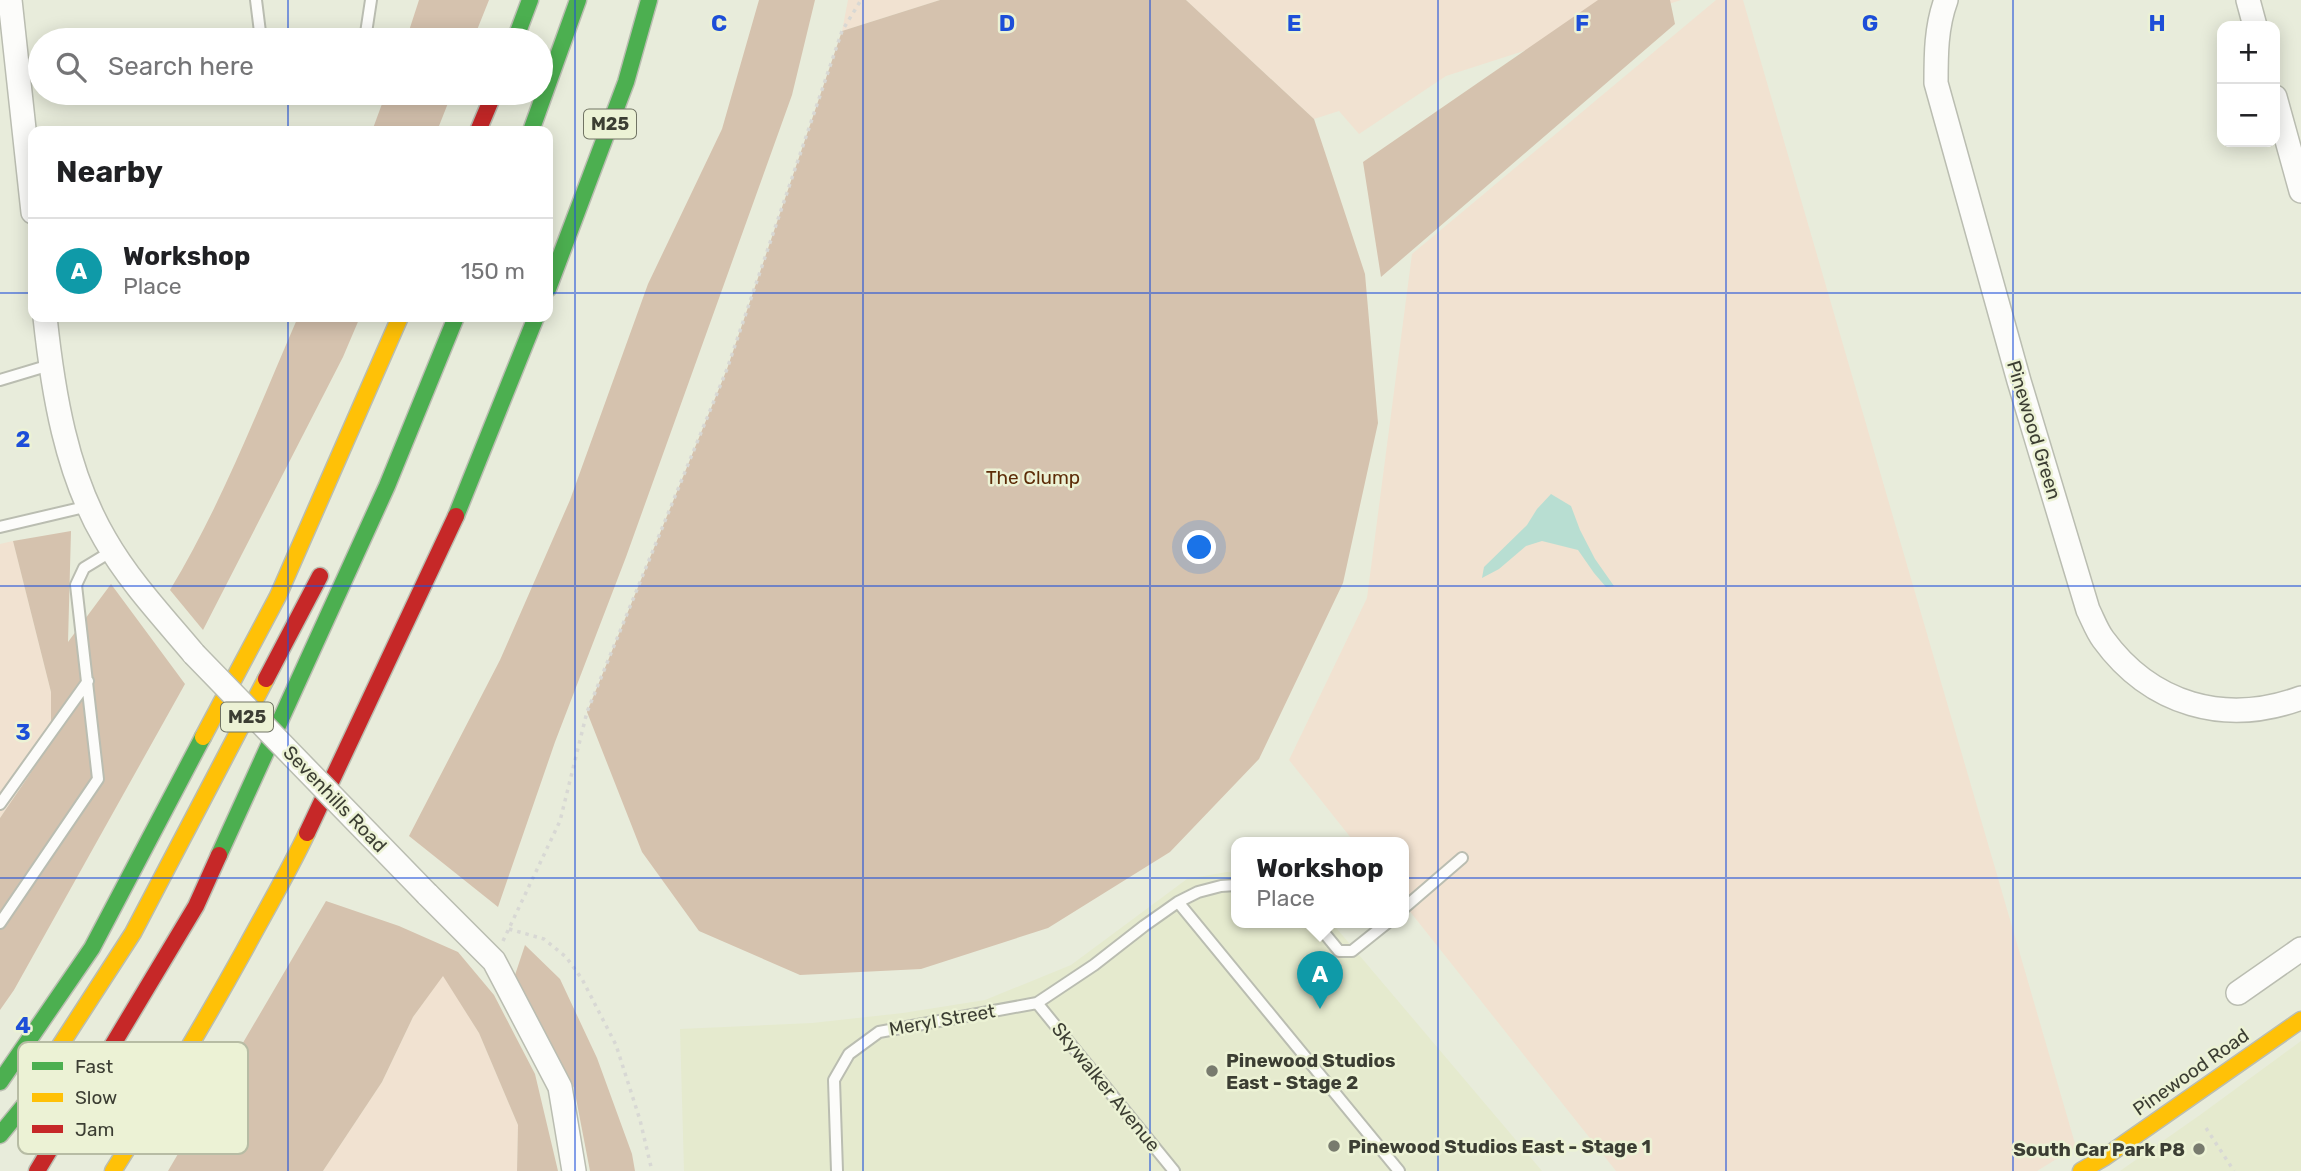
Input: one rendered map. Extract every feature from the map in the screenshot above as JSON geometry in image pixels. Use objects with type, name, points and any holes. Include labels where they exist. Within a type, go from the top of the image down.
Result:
[{"type":"main road","points":[[520,28],[530,0]]},
{"type":"main road","points":[[553,70],[578,0]]},
{"type":"main road","name":"M25","points":[[553,276],[626,82],[649,0]]},
{"type":"main road","points":[[480,126],[489,105]]},
{"type":"main road","points":[[533,126],[540,105]]},
{"type":"main road","name":"M25","points":[[28,1042],[93,948],[272,608],[398,322]]},
{"type":"main road","name":"M25","points":[[114,1042],[196,906],[387,486],[454,322]]},
{"type":"main road","points":[[192,1042],[294,860],[460,505],[534,322]]},
{"type":"main road","name":"M25","points":[[62,1042],[133,933],[197,815],[328,557]]},
{"type":"main road","name":"M25","points":[[236,779],[335,603]]},
{"type":"main road","name":"M25","points":[[74,1042],[112,992],[177,884]]},
{"type":"main road","name":"Pinewood Road","points":[[2081,1171],[2301,1020]]},
{"type":"main road","name":"M25","points":[[0,1082],[18,1056]]},
{"type":"main road","name":"M25","points":[[0,1135],[18,1113]]},
{"type":"main road","name":"M25","points":[[37,1171],[47,1154]]},
{"type":"main road","points":[[113,1171],[124,1154]]},
{"type":"main road","name":"Pinewood Road","points":[[2093,1171],[2105,1157]]},
{"type":"street","points":[[10,0],[28,166]]},
{"type":"street","name":"Pinewood Green","points":[[1947,0],[1940,17],[1937,39],[1936,83],[2019,381],[2088,610],[2102,638],[2121,660],[2159,692],[2184,702],[2209,709],[2261,710],[2301,698]]},
{"type":"street","points":[[2248,0],[2254,21]]},
{"type":"street","points":[[2280,115],[2301,191]]},
{"type":"street","name":"Sevenhills Road","points":[[46,322],[50,365],[72,461],[89,506],[112,551],[144,595],[194,654],[494,961],[560,1087],[574,1171]]},
{"type":"street","points":[[2238,993],[2301,949]]},
{"type":"lane","points":[[256,0],[260,28]]},
{"type":"lane","points":[[367,28],[371,0]]},
{"type":"lane","points":[[0,380],[50,365]]},
{"type":"lane","points":[[0,527],[89,506]]},
{"type":"lane","points":[[0,923],[98,779],[76,585],[84,568],[112,551]]},
{"type":"lane","points":[[0,804],[88,681]]},
{"type":"lane","points":[[1409,904],[1462,858]]},
{"type":"lane","points":[[1037,1003],[1094,965],[1178,902],[1198,892],[1231,885]]},
{"type":"lane","points":[[1178,902],[1399,1171]]},
{"type":"lane","points":[[1320,928],[1339,951],[1352,951],[1381,928]]},
{"type":"lane","name":"Meryl Street","points":[[837,1171],[834,1080],[849,1054],[879,1032],[1037,1003]]},
{"type":"lane","name":"Skywalker Avenue","points":[[1037,1003],[1174,1171]]},
{"type":"path","points":[[494,961],[561,821],[587,712],[726,369],[842,31],[861,0]]},
{"type":"path","points":[[509,929],[544,939],[566,957],[582,979],[615,1045],[640,1120],[652,1171]]},
{"type":"path","points":[[2206,1128],[2234,1171]]},
{"type":"shaded area","points":[[848,0],[940,0],[842,31]]},
{"type":"shaded area","points":[[1186,0],[1681,0],[1446,76],[1359,134],[1339,111],[1314,119]]},
{"type":"shaded area","points":[[1716,0],[1743,0],[2076,1147],[2037,1171],[1616,1171],[1409,910],[1409,837],[1350,837],[1289,760],[1367,598],[1412,254]]},
{"type":"shaded area","points":[[13,541],[51,692],[51,743],[0,818],[0,544]]},
{"type":"shaded area","points":[[1231,872],[1231,928],[1336,928],[1542,1171],[684,1171],[680,1029],[812,1023],[985,1000],[1071,965],[1187,879]]},
{"type":"shaded area","points":[[443,975],[479,1033],[518,1125],[517,1171],[323,1171],[382,1082],[413,1017]]},
{"type":"shaded area","points":[[2301,1041],[2301,1171],[2120,1171],[2200,1115]]},
{"type":"green space","points":[[419,0],[489,0],[478,28],[410,28]]},
{"type":"green space","points":[[759,0],[815,0],[792,95],[626,557],[555,742],[498,907],[409,836],[500,660],[570,500],[648,284],[722,129]]},
{"type":"green space","name":"The Clump","points":[[940,0],[1186,0],[1314,119],[1365,274],[1378,423],[1343,583],[1259,759],[1170,852],[1048,928],[921,969],[800,975],[699,931],[642,852],[587,712],[727,369],[842,31]]},
{"type":"green space","points":[[1598,0],[1670,0],[1675,24],[1381,277],[1363,162]]},
{"type":"green space","points":[[382,105],[447,105],[439,126],[374,126]]},
{"type":"green space","points":[[296,322],[358,322],[343,357],[203,630],[170,590],[223,490]]},
{"type":"green space","points":[[71,531],[68,642],[111,584],[185,684],[14,990],[0,1010],[0,818],[51,743],[51,692],[13,541]]},
{"type":"green space","points":[[326,901],[399,926],[458,952],[494,995],[535,1074],[558,1171],[517,1171],[518,1125],[479,1033],[443,976],[413,1017],[382,1082],[323,1171],[168,1171],[178,1154],[248,1154],[248,1042],[243,1042]]},
{"type":"green space","points":[[525,945],[560,979],[597,1058],[632,1154],[635,1171],[590,1171],[574,1088],[515,975]]},
{"type":"water","points":[[1551,494],[1571,506],[1595,559],[1614,586],[1606,587],[1578,550],[1542,541],[1526,546],[1499,569],[1482,578],[1484,567],[1527,525]]},
{"type":"traffic: fast","points":[[520,28],[530,0]]},
{"type":"traffic: fast","points":[[553,70],[578,0]]},
{"type":"traffic: fast","points":[[553,276],[626,82],[649,0]]},
{"type":"traffic: fast","points":[[533,126],[540,105]]},
{"type":"traffic: fast","points":[[219,855],[387,486],[454,322]]},
{"type":"traffic: fast","points":[[456,516],[534,322]]},
{"type":"traffic: fast","points":[[27,1042],[92,948],[203,737]]},
{"type":"traffic: fast","points":[[0,1082],[18,1056]]},
{"type":"traffic: fast","points":[[0,1135],[18,1113]]},
{"type":"traffic: slow","points":[[203,737],[278,596],[398,322]]},
{"type":"traffic: slow","points":[[62,1042],[133,933],[266,679]]},
{"type":"traffic: slow","points":[[192,1042],[307,833]]},
{"type":"traffic: slow","points":[[2081,1171],[2301,1020]]},
{"type":"traffic: slow","points":[[113,1171],[124,1154]]},
{"type":"traffic: jam","points":[[480,126],[489,105]]},
{"type":"traffic: jam","points":[[307,833],[456,516]]},
{"type":"traffic: jam","points":[[266,679],[320,576]]},
{"type":"traffic: jam","points":[[114,1042],[196,906],[219,855]]},
{"type":"traffic: jam","points":[[37,1171],[47,1154]]},
{"type":"place","name":"Workshop","points":[[1320,1009]]},
{"type":"place","name":"Pinewood Studios East - Stage 2","points":[[1212,1071]]},
{"type":"place","name":"Pinewood Studios East - Stage 1","points":[[1334,1146]]},
{"type":"place","name":"South Car Park P8","points":[[2199,1149]]}]
